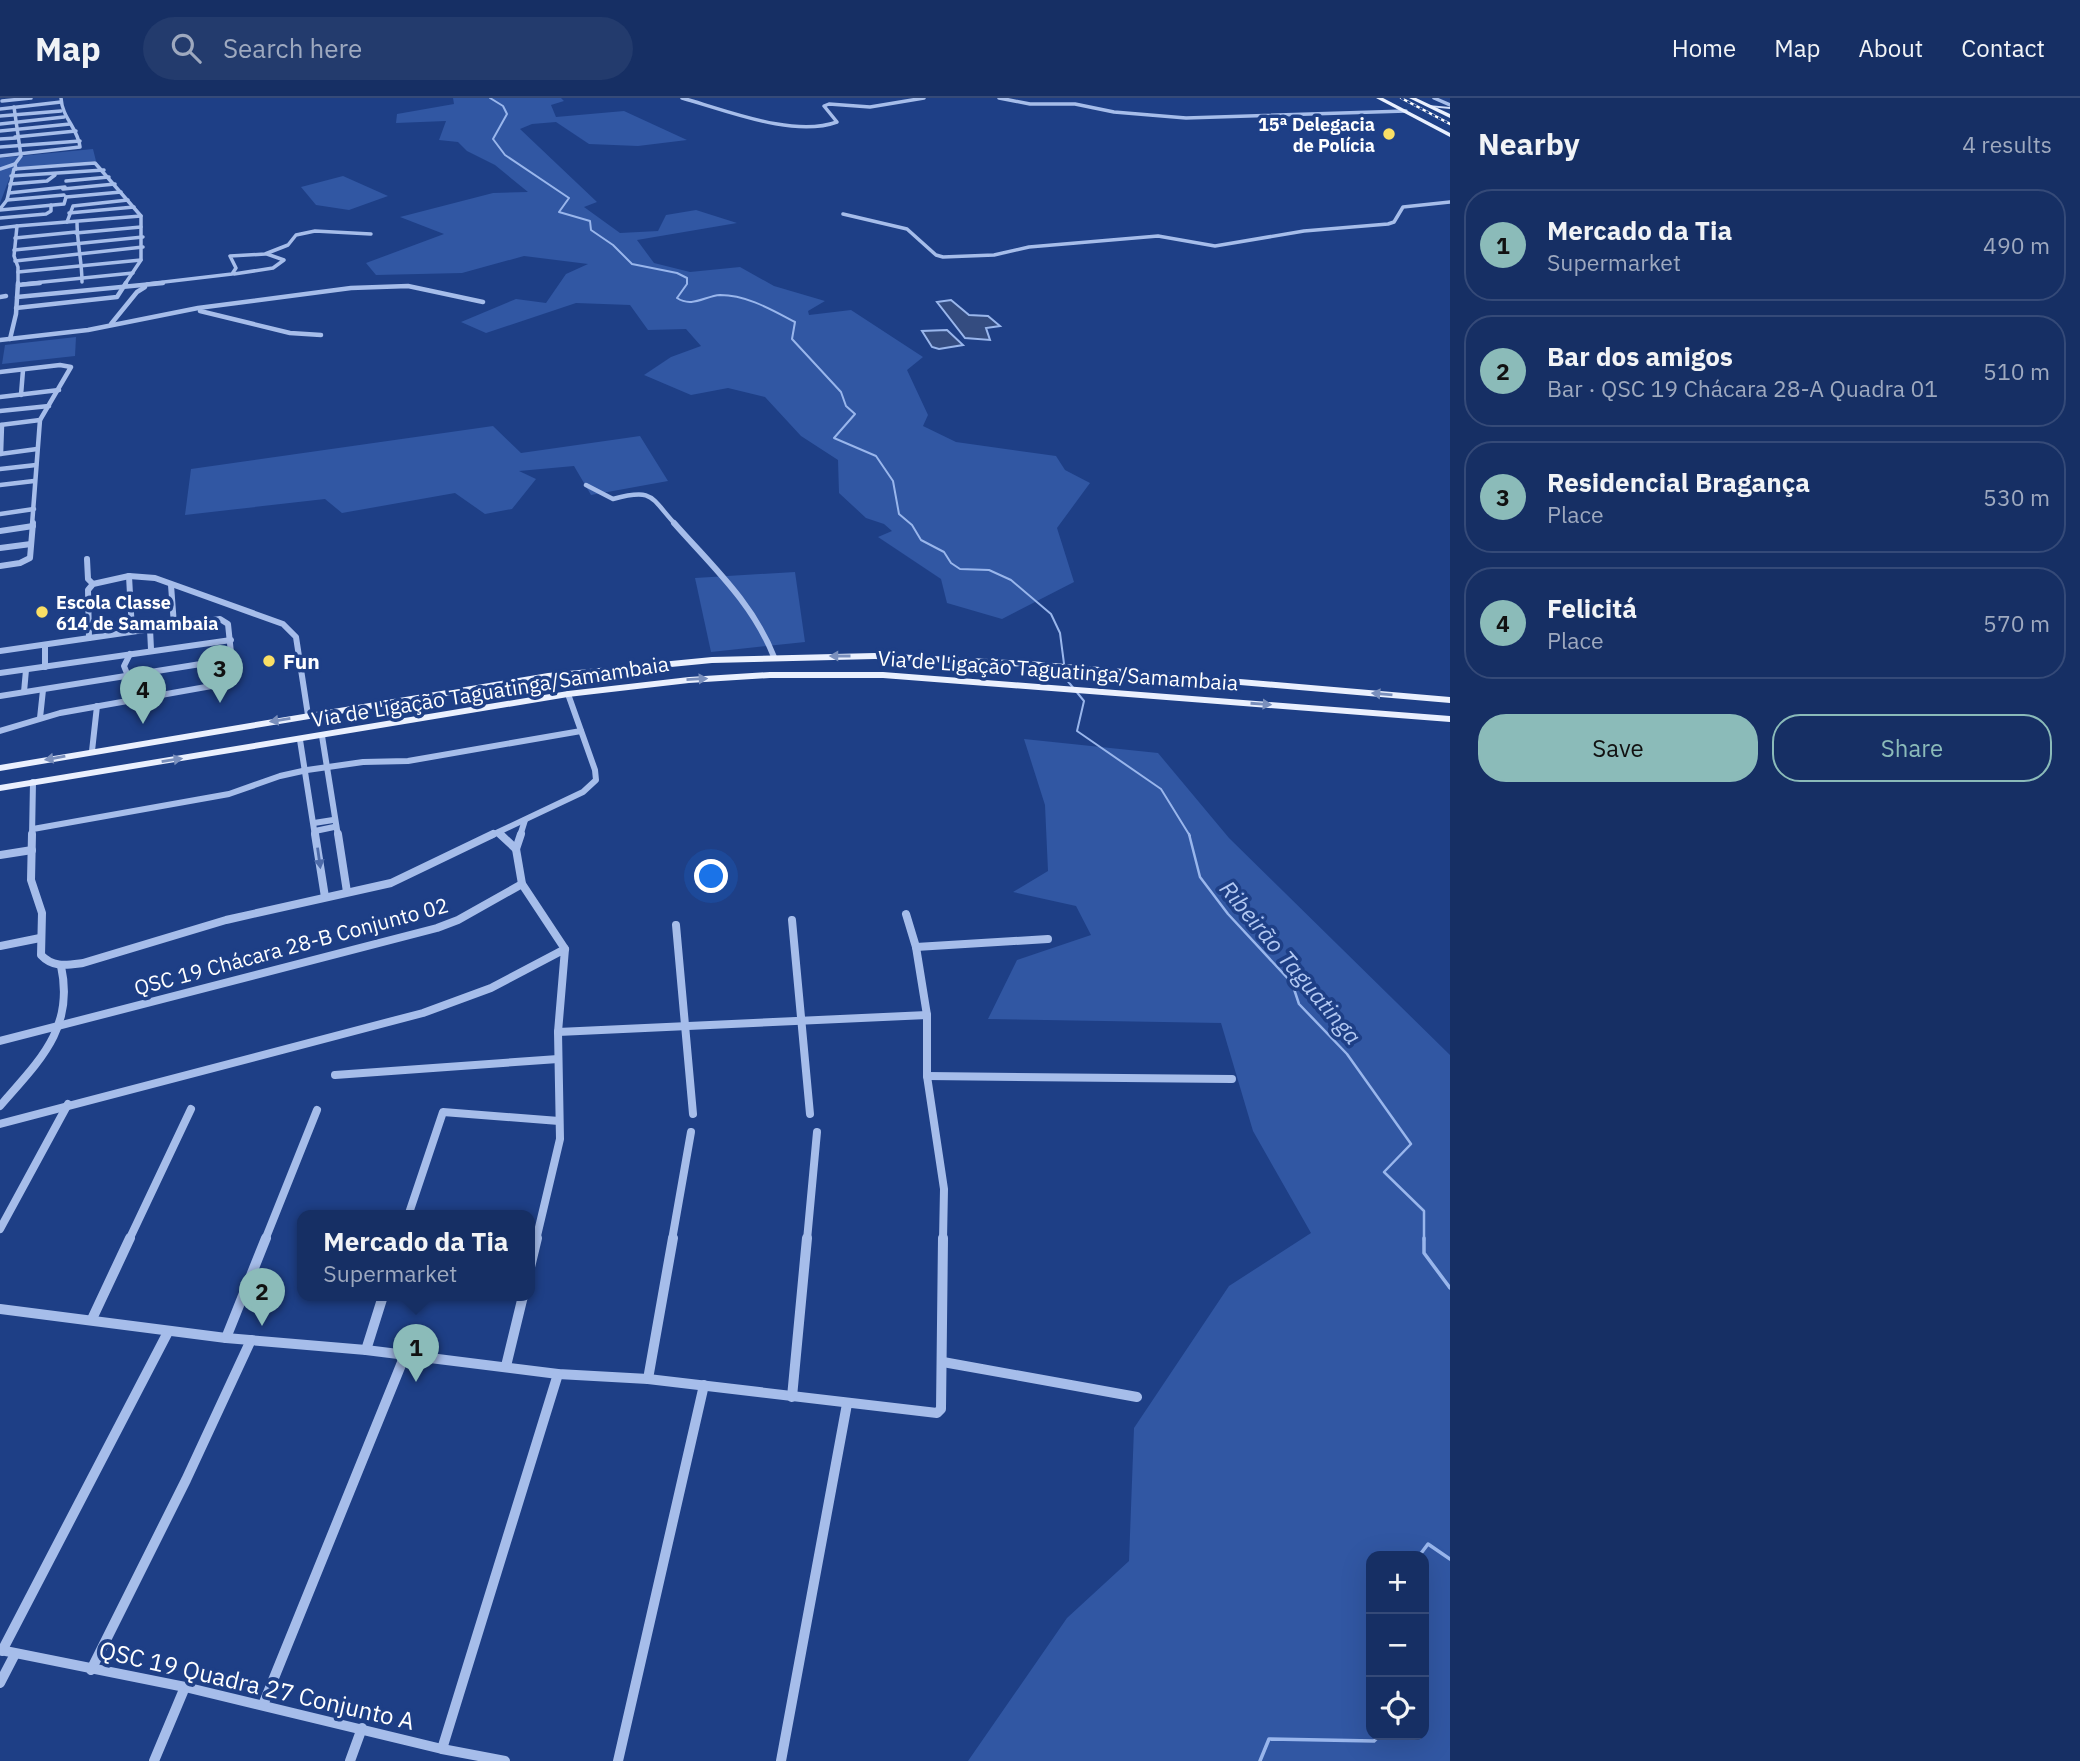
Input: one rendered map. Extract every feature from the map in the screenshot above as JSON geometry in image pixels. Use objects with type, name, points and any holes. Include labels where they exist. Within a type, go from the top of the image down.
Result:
[{"type":"main road","points":[[1379,98],[1450,133]]},
{"type":"main road","points":[[1412,98],[1449,115]]},
{"type":"main road","points":[[1430,106],[1450,106]]},
{"type":"main road","name":"Via de Ligação Taguatinga/Samambaia","points":[[0,768],[477,687],[610,668],[774,657],[875,656],[1030,664],[1450,700]]},
{"type":"main road","name":"Via de Ligação Taguatinga/Samambaia","points":[[0,788],[300,740],[484,707],[689,680],[819,674],[883,675],[1030,684],[1450,719]]},
{"type":"main road","points":[[477,687],[473,696],[476,704],[484,707]]},
{"type":"main road","points":[[447,692],[460,697],[463,705],[459,712]]},
{"type":"street","points":[[0,156],[80,147],[76,131],[61,111],[61,100],[1,108],[1,101],[31,98]]},
{"type":"street","points":[[682,98],[781,125],[823,126],[837,123],[824,106],[829,102],[844,102],[863,107],[924,98]]},
{"type":"street","points":[[999,98],[1030,104],[1075,104],[1119,113],[1186,118],[1406,111]]},
{"type":"street","points":[[1434,98],[1450,106]]},
{"type":"street","points":[[0,209],[7,200],[19,154],[20,145],[16,137],[17,122],[13,107]]},
{"type":"street","points":[[0,116],[61,111]]},
{"type":"street","points":[[0,124],[64,117]]},
{"type":"street","points":[[0,131],[70,124]]},
{"type":"street","points":[[0,139],[76,131]]},
{"type":"street","points":[[0,147],[80,141]]},
{"type":"street","points":[[0,169],[16,165],[92,162],[104,170],[141,216],[141,260],[126,285],[114,298],[16,309]]},
{"type":"street","points":[[10,184],[47,181],[55,174],[57,165]]},
{"type":"street","points":[[12,176],[104,170]]},
{"type":"street","points":[[0,209],[64,204],[68,173]]},
{"type":"street","points":[[66,181],[109,177]]},
{"type":"street","points":[[9,193],[115,184]]},
{"type":"street","points":[[79,188],[79,196]]},
{"type":"street","points":[[7,200],[121,192]]},
{"type":"street","points":[[67,222],[71,207],[76,205],[128,200]]},
{"type":"street","points":[[843,214],[907,229],[936,255],[943,257],[994,255],[1029,247],[1158,236],[1215,246],[1307,231],[1388,225],[1394,222],[1403,207],[1450,202]]},
{"type":"street","points":[[0,218],[46,214],[51,211],[51,205]]},
{"type":"street","points":[[69,213],[134,207]]},
{"type":"street","points":[[0,228],[141,216]]},
{"type":"street","points":[[77,222],[77,243],[82,254],[81,302]]},
{"type":"street","points":[[10,338],[18,285],[15,261],[17,226]]},
{"type":"street","points":[[15,238],[141,227]]},
{"type":"street","points":[[234,274],[236,268],[230,256],[264,254],[288,245],[302,234],[318,231],[371,234]]},
{"type":"street","points":[[15,250],[143,237]]},
{"type":"street","points":[[15,261],[143,247]]},
{"type":"street","points":[[16,296],[148,285],[234,274],[273,268],[284,260],[264,254]]},
{"type":"street","points":[[18,272],[141,260]]},
{"type":"street","points":[[18,285],[133,273]]},
{"type":"street","points":[[108,327],[137,292],[148,285]]},
{"type":"street","points":[[0,340],[108,327],[182,312],[328,290],[415,287],[439,295],[483,302]]},
{"type":"street","points":[[182,312],[210,312],[292,335],[321,335]]},
{"type":"street","points":[[0,372],[60,365],[71,367],[40,420],[30,558],[0,566]]},
{"type":"street","points":[[21,395],[23,370]]},
{"type":"street","points":[[0,397],[59,390]]},
{"type":"street","points":[[0,411],[49,405]]},
{"type":"street","points":[[37,449],[0,454],[1,425],[40,420]]},
{"type":"street","points":[[0,469],[36,465]]},
{"type":"street","points":[[0,485],[34,481]]},
{"type":"street","points":[[586,485],[613,499],[636,493],[653,497],[677,529],[758,618],[774,657]]},
{"type":"street","points":[[0,513],[34,509]]},
{"type":"street","points":[[0,531],[33,526]]},
{"type":"street","points":[[0,548],[31,544]]},
{"type":"street","points":[[88,559],[87,577],[93,584]]},
{"type":"street","points":[[129,576],[132,631]]},
{"type":"street","points":[[89,638],[88,590],[93,584],[129,576],[155,578],[283,624],[292,631],[296,637],[309,715]]},
{"type":"street","points":[[171,585],[174,625]]},
{"type":"street","points":[[0,651],[220,619],[228,624],[234,682],[97,706],[40,719],[25,727],[0,731]]},
{"type":"street","points":[[150,629],[151,649]]},
{"type":"street","points":[[0,673],[151,649],[231,640]]},
{"type":"street","points":[[45,645],[45,667]]},
{"type":"street","points":[[128,676],[124,666],[130,653]]},
{"type":"street","points":[[0,696],[232,659]]},
{"type":"street","points":[[24,692],[26,670]]},
{"type":"street","points":[[148,673],[150,697]]},
{"type":"street","points":[[40,719],[43,690]]},
{"type":"street","points":[[33,782],[31,880],[42,913],[41,955],[45,960],[61,966],[106,958],[226,920],[391,883],[583,792],[596,780],[568,694]]},
{"type":"street","points":[[92,751],[97,706]]},
{"type":"street","points":[[33,829],[229,794],[280,776],[307,770],[408,761],[581,731]]},
{"type":"street","points":[[322,736],[347,892]]},
{"type":"street","points":[[300,740],[307,770],[325,897]]},
{"type":"street","points":[[524,820],[516,849],[522,884],[565,949],[558,1032],[558,1149],[535,1246]]},
{"type":"street","points":[[315,827],[334,824]]},
{"type":"street","points":[[498,832],[516,849]]},
{"type":"street","points":[[0,855],[32,850]]},
{"type":"street","name":"QSC 19 Chácara 28-B Conjunto 02","points":[[0,1041],[437,928],[458,920],[522,884]]},
{"type":"street","points":[[0,1309],[92,1319],[169,1332],[366,1350],[558,1374],[649,1379],[847,1405],[937,1413],[941,1409],[946,1210],[927,1076],[927,1016],[916,947],[906,914]]},
{"type":"street","points":[[792,920],[810,1114]]},
{"type":"street","points":[[676,925],[682,1026],[693,1115]]},
{"type":"street","points":[[0,946],[40,938]]},
{"type":"street","points":[[916,947],[1048,940]]},
{"type":"street","points":[[0,1125],[68,1104],[423,1013],[491,988],[565,949]]},
{"type":"street","points":[[0,1107],[62,1026],[67,995],[61,966]]},
{"type":"street","points":[[558,1032],[927,1016]]},
{"type":"street","points":[[335,1075],[558,1059]]},
{"type":"street","points":[[927,1076],[1232,1079]]},
{"type":"street","points":[[0,1229],[68,1104]]},
{"type":"street","points":[[92,1319],[191,1110]]},
{"type":"street","points":[[226,1338],[317,1110]]},
{"type":"street","points":[[410,1210],[443,1112],[559,1121]]},
{"type":"street","points":[[649,1379],[691,1132]]},
{"type":"street","points":[[792,1397],[817,1132]]},
{"type":"street","points":[[366,1350],[381,1301]]},
{"type":"street","points":[[506,1366],[522,1301]]},
{"type":"street","points":[[1,1651],[169,1332]]},
{"type":"street","points":[[91,1670],[186,1480],[251,1340]]},
{"type":"street","points":[[263,1705],[405,1355]]},
{"type":"street","points":[[943,1362],[1137,1396]]},
{"type":"street","points":[[442,1749],[558,1374]]},
{"type":"street","points":[[618,1761],[704,1385]]},
{"type":"street","points":[[781,1761],[847,1405]]},
{"type":"street","name":"QSC 19 Quadra 27 Conjunto A","points":[[1,1651],[185,1687],[442,1749],[505,1761]]},
{"type":"street","points":[[0,1683],[15,1654]]},
{"type":"street","points":[[154,1761],[185,1687]]},
{"type":"street","points":[[350,1761],[362,1728]]},
{"type":"shaded area","points":[[453,98],[561,98],[564,101],[551,105],[556,117],[624,111],[687,140],[638,146],[589,144],[556,122],[532,124],[520,129],[597,202],[584,207],[620,233],[658,231],[666,215],[696,210],[737,223],[637,240],[654,263],[690,272],[740,267],[774,286],[825,301],[808,311],[809,315],[851,310],[923,357],[907,370],[928,415],[923,426],[956,442],[1056,456],[1065,470],[1090,483],[1057,528],[1074,582],[1002,619],[947,603],[941,579],[878,537],[892,531],[884,524],[866,518],[839,493],[838,460],[801,436],[765,397],[728,388],[691,395],[644,375],[671,357],[701,346],[686,329],[648,330],[630,305],[576,303],[486,333],[461,322],[516,299],[546,303],[566,274],[588,264],[524,256],[462,273],[376,275],[366,263],[444,234],[400,217],[493,193],[528,192],[495,165],[467,151],[458,142],[439,140],[446,121],[396,123],[397,114],[454,104]]},
{"type":"shaded area","points":[[93,149],[96,161],[13,169],[0,203],[0,158]]},
{"type":"shaded area","points":[[343,176],[388,196],[349,210],[316,205],[301,187]]},
{"type":"shaded area","points":[[951,300],[969,315],[988,316],[1000,326],[986,328],[990,340],[965,338],[937,302]]},
{"type":"shaded area","points":[[947,330],[963,345],[939,349],[932,347],[922,331]]},
{"type":"shaded area","points":[[76,337],[75,356],[2,364],[5,345]]},
{"type":"shaded area","points":[[493,426],[521,453],[640,436],[668,481],[591,495],[574,466],[519,471],[536,479],[512,509],[485,514],[455,493],[342,513],[325,499],[185,515],[191,469]]},
{"type":"shaded area","points":[[795,572],[805,642],[711,652],[695,578]]},
{"type":"shaded area","points":[[1024,739],[1158,753],[1229,838],[1450,1055],[1450,1761],[968,1761],[1067,1618],[1129,1561],[1134,1428],[1229,1286],[1311,1233],[1253,1131],[1221,1023],[988,1019],[1017,960],[1091,935],[1076,906],[1013,892],[1048,871],[1045,805]]},
{"type":"waterway","name":"Ribeirão Taguatinga","points":[[490,98],[503,106],[507,114],[493,139],[505,155],[569,198],[559,212],[590,221],[591,230],[613,245],[632,264],[677,273],[687,278],[687,284],[677,298],[683,301],[730,296],[759,304],[795,322],[792,339],[841,392],[846,406],[855,414],[834,438],[876,456],[893,481],[899,514],[912,525],[921,540],[944,552],[951,563],[960,569],[989,570],[1011,580],[1051,614],[1060,633],[1066,679],[1084,701],[1077,731],[1161,789],[1189,835]]},
{"type":"waterway","name":"Ribeirão Taguatinga","points":[[1189,835],[1200,877],[1228,914],[1292,983],[1299,1004],[1347,1054],[1411,1144],[1384,1172],[1424,1211],[1424,1253],[1450,1288]]},
{"type":"waterway","points":[[1423,1551],[1428,1544],[1450,1559]]},
{"type":"waterway","points":[[1260,1761],[1269,1739],[1375,1740]]},
{"type":"railway","points":[[1401,98],[1450,124]]},
{"type":"place","name":"15ª Delegacia de Polícia","points":[[1389,134]]},
{"type":"place","name":"Escola Classe 614 de Samambaia","points":[[42,612]]},
{"type":"place","name":"Fun","points":[[269,661]]},
{"type":"place","name":"Residencial Bragança","points":[[220,703]]},
{"type":"place","name":"Felicitá","points":[[143,724]]},
{"type":"place","name":"Bar dos amigos","points":[[262,1326]]},
{"type":"place","name":"Mercado da Tia","points":[[416,1382]]}]
